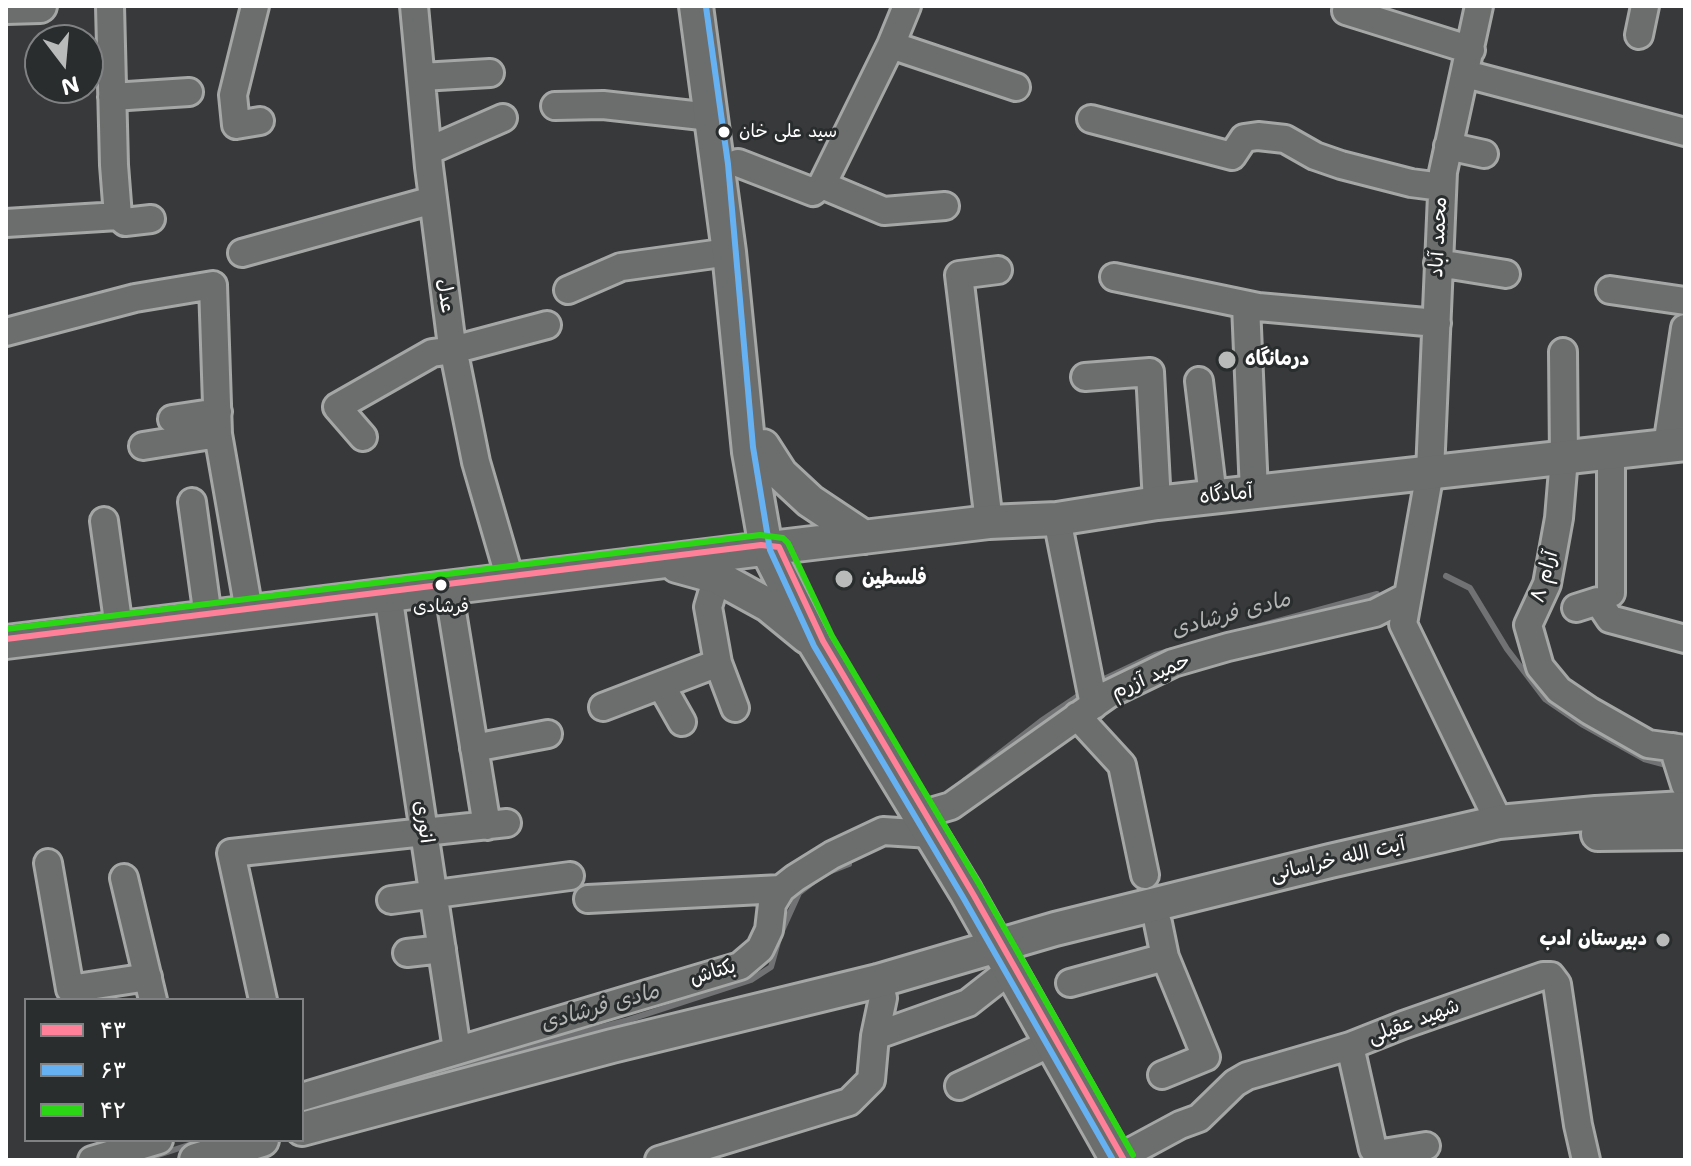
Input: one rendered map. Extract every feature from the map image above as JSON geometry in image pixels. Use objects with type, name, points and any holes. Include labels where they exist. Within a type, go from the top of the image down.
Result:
[{"type":"main road","points":[[6,7],[37,6]]},
{"type":"main road","points":[[696,6],[729,252],[749,452],[773,548],[815,644],[926,824],[1116,1160]]},
{"type":"main road","points":[[716,6],[738,163],[773,548]]},
{"type":"main road","name":"آمادگاه","points":[[773,548],[989,522],[1057,519],[1157,503],[1676,445]]},
{"type":"main road","points":[[763,446],[781,474],[800,492],[864,537]]},
{"type":"main road","points":[[6,642],[773,548]]},
{"type":"main road","points":[[658,561],[717,577],[768,605],[815,644]]},
{"type":"main road","name":"آیت الله خراسانی","points":[[1004,960],[1158,923],[1499,822],[1685,808]]},
{"type":"main road","name":"آیت الله خراسانی","points":[[1004,960],[1126,912],[1373,861],[1547,836],[1685,833]]},
{"type":"main road","points":[[304,1128],[612,1046],[878,981],[1004,960]]},
{"type":"main road","points":[[196,1160],[255,1142]]},
{"type":"street","points":[[110,6],[118,216]]},
{"type":"street","points":[[255,6],[233,95],[236,125],[260,121]]},
{"type":"street","name":"عدل","points":[[414,6],[433,200],[453,350],[476,462],[510,579]]},
{"type":"street","points":[[738,163],[813,192],[822,185],[907,6]]},
{"type":"street","name":"محمد آباد","points":[[1479,6],[1442,187],[1430,472],[1403,624],[1499,822]]},
{"type":"street","points":[[1639,35],[1645,6]]},
{"type":"street","points":[[1346,11],[1468,62],[1685,132]]},
{"type":"street","points":[[891,45],[1016,87]]},
{"type":"street","points":[[421,77],[490,73]]},
{"type":"street","points":[[112,97],[189,92]]},
{"type":"street","points":[[555,106],[603,105],[711,117]]},
{"type":"street","points":[[428,151],[503,118]]},
{"type":"street","points":[[1091,119],[1232,156],[1244,138],[1285,139],[1315,156],[1341,165],[1411,183],[1442,187]]},
{"type":"street","points":[[1448,146],[1484,154]]},
{"type":"street","points":[[822,185],[884,211],[945,206]]},
{"type":"street","points":[[242,253],[433,200]]},
{"type":"street","points":[[6,223],[118,216],[125,222],[151,219]]},
{"type":"street","points":[[568,290],[621,267],[729,252]]},
{"type":"street","points":[[1438,263],[1506,274]]},
{"type":"street","points":[[989,522],[959,275],[998,270]]},
{"type":"street","points":[[1114,277],[1246,305],[1437,323]]},
{"type":"street","points":[[6,332],[135,298],[213,285],[218,423],[249,611]]},
{"type":"street","points":[[1610,290],[1685,301]]},
{"type":"street","points":[[1246,305],[1254,492]]},
{"type":"street","points":[[363,437],[337,407],[432,353],[547,325]]},
{"type":"street","points":[[1676,445],[1685,328]]},
{"type":"street","name":"۸ آرام","points":[[1563,352],[1564,458],[1559,518],[1547,584],[1528,625],[1540,667],[1559,690],[1590,711],[1648,744],[1679,748]]},
{"type":"street","points":[[1085,377],[1150,372],[1157,503]]},
{"type":"street","points":[[1199,381],[1213,497]]},
{"type":"street","points":[[172,419],[218,423]]},
{"type":"street","points":[[143,446],[218,423]]},
{"type":"street","points":[[1611,452],[1611,593]]},
{"type":"street","points":[[192,502],[208,617]]},
{"type":"street","points":[[1057,519],[1086,710],[1122,765],[1145,875]]},
{"type":"street","points":[[104,521],[119,628]]},
{"type":"street","points":[[717,577],[708,607],[718,663],[735,708]]},
{"type":"street","points":[[263,998],[231,853],[497,824],[474,748],[448,587]]},
{"type":"street","name":"انوری","points":[[388,594],[457,1050]]},
{"type":"street","name":"حمید آزرم","points":[[926,824],[1109,694],[1173,663],[1375,613],[1408,596]]},
{"type":"street","points":[[1576,608],[1598,601],[1610,619],[1685,639]]},
{"type":"street","points":[[603,707],[718,663]]},
{"type":"street","points":[[661,685],[682,722]]},
{"type":"street","points":[[474,748],[548,734]]},
{"type":"street","points":[[1679,748],[1685,785]]},
{"type":"street","points":[[588,899],[781,889],[832,855],[883,831],[926,824]]},
{"type":"street","points":[[48,863],[70,989],[151,989],[124,878]]},
{"type":"street","points":[[391,900],[570,876]]},
{"type":"street","name":"بکتاش","points":[[304,1096],[740,966],[760,949],[769,930],[772,904],[781,889]]},
{"type":"street","points":[[1158,923],[1165,957],[1206,1057],[1162,1075]]},
{"type":"street","points":[[407,953],[442,949]]},
{"type":"street","points":[[1070,983],[1165,957]]},
{"type":"street","points":[[875,1036],[968,1003],[1004,960]]},
{"type":"street","name":"شهید عقیلی","points":[[1116,1160],[1199,1118],[1235,1083],[1247,1076],[1350,1046],[1543,976],[1551,976],[1557,984],[1586,1160]]},
{"type":"street","points":[[659,1160],[694,1155],[849,1102],[871,1080],[875,1036],[883,998],[878,981]]},
{"type":"street","points":[[959,1086],[1051,1043]]},
{"type":"street","points":[[1350,1046],[1373,1149],[1383,1153],[1426,1146]]},
{"type":"street","points":[[92,1160],[150,1142]]},
{"type":"waterway","name":"مادی فرشادی","points":[[1446,576],[1470,588],[1507,649],[1545,699],[1583,725],[1644,759],[1670,766]]},
{"type":"waterway","name":"مادی فرشادی","points":[[1249,629],[1377,594]]},
{"type":"waterway","name":"مادی فرشادی","points":[[1098,682],[1155,655],[1173,650]]},
{"type":"waterway","name":"مادی فرشادی","points":[[965,780],[1081,694]]},
{"type":"waterway","name":"مادی فرشادی","points":[[826,873],[849,864]]},
{"type":"waterway","name":"مادی فرشادی","points":[[414,1077],[625,1021],[751,980],[771,967],[780,935],[799,893],[817,879]]},
{"type":"waterway","name":"مادی فرشادی","points":[[143,1160],[198,1142]]},
{"type":"transit line","name":"۶۳","points":[[706,7],[728,164],[753,447],[770,550],[814,646],[964,899],[1113,1160]]},
{"type":"transit line","name":"۴۲","points":[[6,629],[760,535],[783,538],[832,636],[982,889],[1133,1155]]},
{"type":"transit line","name":"۴۳","points":[[6,639],[761,545],[779,547],[823,641],[973,894],[1124,1160]]},
{"type":"place","name":"سید علی خان","points":[[724,132]]},
{"type":"place","name":"درمانگاه","points":[[1227,360]]},
{"type":"place","name":"فلسطین","points":[[844,579]]},
{"type":"place","name":"فرشادی","points":[[441,585]]},
{"type":"place","name":"دبیرستان ادب","points":[[1663,940]]}]
